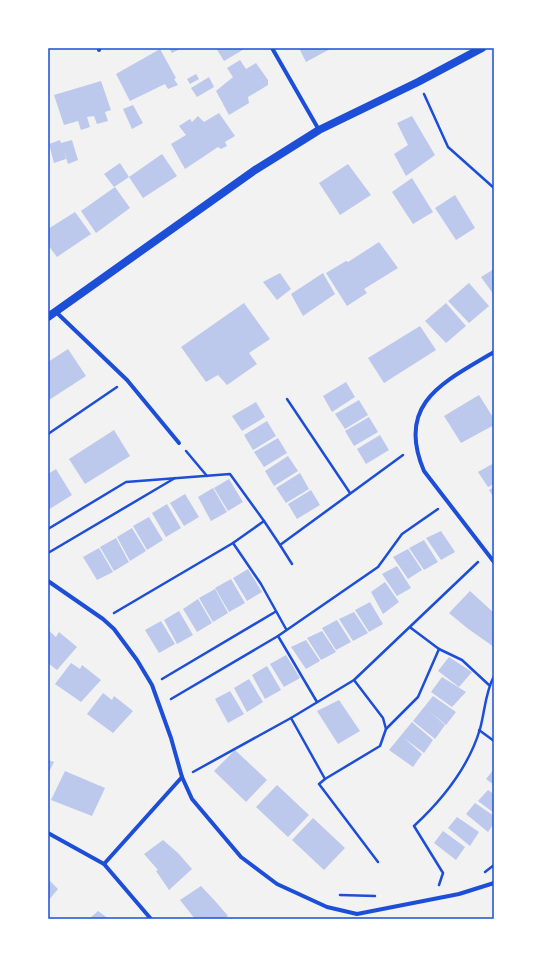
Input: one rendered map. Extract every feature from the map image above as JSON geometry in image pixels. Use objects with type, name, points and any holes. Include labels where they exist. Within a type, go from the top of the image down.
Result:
[{"type":"main road","points":[[48,317],[255,170],[319,130],[418,82],[482,48]]},
{"type":"street","points":[[272,48],[319,130]]},
{"type":"street","points":[[56,312],[127,380],[179,443]]},
{"type":"street","points":[[494,352],[442,383],[424,403],[414,432],[417,455],[424,471],[447,503],[494,562]]},
{"type":"street","points":[[48,581],[103,619],[114,629],[137,660],[152,685],[172,738],[182,777],[192,799],[241,857],[277,884],[327,907],[357,914],[459,894],[494,883]]},
{"type":"street","points":[[104,864],[182,777]]},
{"type":"street","points":[[48,833],[104,864],[151,919]]},
{"type":"path","points":[[418,82],[448,147],[494,188]]},
{"type":"path","points":[[48,434],[127,380]]},
{"type":"path","points":[[287,399],[350,493]]},
{"type":"path","points":[[179,443],[207,476]]},
{"type":"path","points":[[280,544],[403,455]]},
{"type":"path","points":[[48,529],[126,482],[230,474],[280,544],[292,564]]},
{"type":"path","points":[[48,553],[176,478]]},
{"type":"path","points":[[159,706],[278,636],[378,567],[402,534],[447,503]]},
{"type":"path","points":[[103,619],[233,543],[264,521]]},
{"type":"path","points":[[233,543],[261,584],[286,630]]},
{"type":"path","points":[[182,777],[291,718],[354,680],[411,628],[487,553]]},
{"type":"path","points":[[152,685],[275,612]]},
{"type":"path","points":[[411,628],[439,649],[462,660],[489,685]]},
{"type":"path","points":[[278,636],[317,702]]},
{"type":"path","points":[[378,862],[318,784],[380,746],[386,729],[418,697],[439,649]]},
{"type":"path","points":[[438,886],[443,873],[414,826],[430,811],[464,766],[480,730],[489,685],[494,676]]},
{"type":"path","points":[[354,680],[383,718],[386,729]]},
{"type":"path","points":[[291,718],[326,779]]},
{"type":"path","points":[[480,730],[494,741]]},
{"type":"building","points":[[169,48],[182,48],[172,53]]},
{"type":"building","points":[[216,48],[246,48],[224,61]]},
{"type":"building","points":[[299,48],[329,48],[330,49],[306,62]]},
{"type":"building","points":[[160,49],[176,78],[174,79],[178,85],[168,89],[165,84],[130,101],[116,74]]},
{"type":"building","points":[[240,60],[246,69],[256,63],[268,80],[268,85],[248,97],[249,103],[229,115],[216,91],[233,77],[227,68]]},
{"type":"building","points":[[196,74],[199,79],[190,84],[187,79]]},
{"type":"building","points":[[209,77],[214,87],[197,97],[191,88]]},
{"type":"building","points":[[101,81],[111,110],[105,112],[108,121],[97,124],[94,116],[87,117],[90,127],[81,130],[78,121],[64,125],[54,95]]},
{"type":"building","points":[[133,105],[143,123],[132,129],[123,109]]},
{"type":"building","points":[[219,113],[235,136],[225,142],[227,146],[221,149],[218,147],[185,169],[171,144],[186,135],[179,126],[190,119],[192,122],[198,116],[204,122]]},
{"type":"building","points":[[412,116],[435,155],[406,176],[394,154],[408,145],[397,123]]},
{"type":"building","points":[[60,140],[61,143],[72,140],[78,160],[68,164],[64,151],[66,159],[54,163],[49,144]]},
{"type":"building","points":[[162,154],[177,176],[143,198],[129,177]]},
{"type":"building","points":[[120,163],[129,177],[114,187],[104,174]]},
{"type":"building","points":[[348,164],[371,195],[340,215],[319,183]]},
{"type":"building","points":[[412,178],[433,212],[413,224],[392,192]]},
{"type":"building","points":[[115,187],[130,208],[96,233],[81,211]]},
{"type":"building","points":[[455,195],[475,228],[456,240],[435,208]]},
{"type":"building","points":[[75,212],[91,234],[57,257],[48,245],[48,229]]},
{"type":"building","points":[[379,242],[398,268],[364,289],[367,293],[347,306],[326,273],[346,261],[348,262]]},
{"type":"building","points":[[494,269],[494,295],[481,277]]},
{"type":"building","points":[[280,273],[291,289],[277,300],[263,282]]},
{"type":"building","points":[[323,273],[335,294],[303,316],[291,294]]},
{"type":"building","points":[[469,283],[489,306],[469,323],[448,301]]},
{"type":"building","points":[[244,303],[270,339],[249,353],[257,364],[227,385],[218,375],[206,382],[181,347]]},
{"type":"building","points":[[446,303],[466,326],[446,343],[425,321]]},
{"type":"building","points":[[420,326],[436,350],[384,383],[368,358]]},
{"type":"building","points":[[68,349],[86,376],[49,400],[48,362]]},
{"type":"building","points":[[346,382],[355,397],[332,412],[323,396]]},
{"type":"building","points":[[479,395],[494,419],[494,425],[461,443],[444,416]]},
{"type":"building","points":[[359,400],[368,415],[345,429],[335,414]]},
{"type":"building","points":[[256,402],[265,417],[242,431],[232,416]]},
{"type":"building","points":[[369,417],[378,432],[354,446],[345,431]]},
{"type":"building","points":[[267,421],[276,436],[253,450],[244,435]]},
{"type":"building","points":[[114,430],[130,456],[85,484],[69,459]]},
{"type":"building","points":[[380,435],[389,450],[366,464],[357,449]]},
{"type":"building","points":[[278,438],[287,453],[264,467],[254,452]]},
{"type":"building","points":[[288,456],[298,471],[274,486],[265,471]]},
{"type":"building","points":[[494,463],[494,484],[488,487],[478,472]]},
{"type":"building","points":[[56,469],[72,495],[48,510],[48,474]]},
{"type":"building","points":[[300,473],[309,489],[286,503],[276,488]]},
{"type":"building","points":[[229,479],[243,502],[228,511],[214,488]]},
{"type":"building","points":[[494,487],[494,498],[489,490]]},
{"type":"building","points":[[213,488],[227,512],[211,521],[198,497]]},
{"type":"building","points":[[311,490],[320,505],[297,519],[288,504]]},
{"type":"building","points":[[185,494],[199,517],[184,526],[170,503]]},
{"type":"building","points":[[167,504],[181,528],[166,537],[152,513]]},
{"type":"building","points":[[149,517],[163,540],[147,550],[133,526]]},
{"type":"building","points":[[132,528],[146,551],[130,561],[117,537]]},
{"type":"building","points":[[441,531],[455,552],[441,560],[426,538]]},
{"type":"building","points":[[116,538],[129,562],[114,571],[100,547]]},
{"type":"building","points":[[424,540],[438,562],[424,570],[409,548]]},
{"type":"building","points":[[99,548],[113,572],[97,580],[83,557]]},
{"type":"building","points":[[408,549],[422,570],[408,579],[393,557]]},
{"type":"building","points":[[397,566],[411,588],[397,596],[382,574]]},
{"type":"building","points":[[248,569],[262,592],[247,601],[233,578]]},
{"type":"building","points":[[231,579],[245,603],[229,612],[215,588]]},
{"type":"building","points":[[385,582],[399,602],[383,614],[371,592]]},
{"type":"building","points":[[215,589],[228,613],[213,622],[199,598]]},
{"type":"building","points":[[470,591],[494,613],[494,647],[449,613]]},
{"type":"building","points":[[198,599],[212,623],[197,632],[183,609]]},
{"type":"building","points":[[370,602],[383,624],[369,632],[355,610]]},
{"type":"building","points":[[179,611],[193,635],[177,644],[164,620]]},
{"type":"building","points":[[354,612],[368,633],[353,641],[339,619]]},
{"type":"building","points":[[337,620],[351,642],[336,650],[322,628]]},
{"type":"building","points":[[161,621],[175,644],[159,653],[145,630]]},
{"type":"building","points":[[48,630],[56,637],[59,632],[77,647],[57,670],[48,663]]},
{"type":"building","points":[[322,631],[336,652],[321,660],[307,638]]},
{"type":"building","points":[[306,640],[320,661],[306,669],[291,647]]},
{"type":"building","points":[[286,655],[300,678],[284,687],[270,664]]},
{"type":"building","points":[[449,657],[472,672],[459,687],[438,671]]},
{"type":"building","points":[[71,663],[80,669],[82,665],[101,680],[81,702],[55,684]]},
{"type":"building","points":[[267,666],[281,690],[265,699],[252,675]]},
{"type":"building","points":[[442,677],[466,692],[452,707],[431,692]]},
{"type":"building","points":[[249,679],[263,702],[247,712],[234,688]]},
{"type":"building","points":[[230,691],[244,714],[228,723],[215,699]]},
{"type":"building","points":[[103,693],[112,700],[114,696],[133,711],[113,733],[87,714]]},
{"type":"building","points":[[433,696],[456,712],[446,725],[429,711],[445,725],[435,739],[413,721]]},
{"type":"building","points":[[339,700],[360,731],[338,744],[317,711]]},
{"type":"building","points":[[412,722],[433,740],[424,753],[404,738],[422,754],[413,767],[389,750]]},
{"type":"building","points":[[235,750],[267,780],[246,802],[214,771]]},
{"type":"building","points":[[48,760],[54,762],[48,774]]},
{"type":"building","points":[[494,769],[494,785],[486,779]]},
{"type":"building","points":[[65,771],[105,788],[92,816],[51,800]]},
{"type":"building","points":[[277,785],[309,815],[288,837],[256,807]]},
{"type":"building","points":[[488,790],[494,794],[494,813],[478,801]]},
{"type":"building","points":[[475,803],[494,816],[494,823],[488,832],[466,814]]},
{"type":"building","points":[[457,817],[479,832],[470,846],[448,828]]},
{"type":"building","points":[[313,818],[345,848],[324,870],[292,840]]},
{"type":"building","points":[[443,831],[465,847],[456,860],[434,843]]},
{"type":"building","points":[[163,840],[178,853],[192,869],[169,890],[156,871],[158,870],[144,854]]},
{"type":"building","points":[[48,879],[58,889],[48,901]]},
{"type":"building","points":[[201,886],[228,916],[224,919],[195,919],[180,900]]},
{"type":"building","points":[[98,911],[109,919],[89,919]]}]
